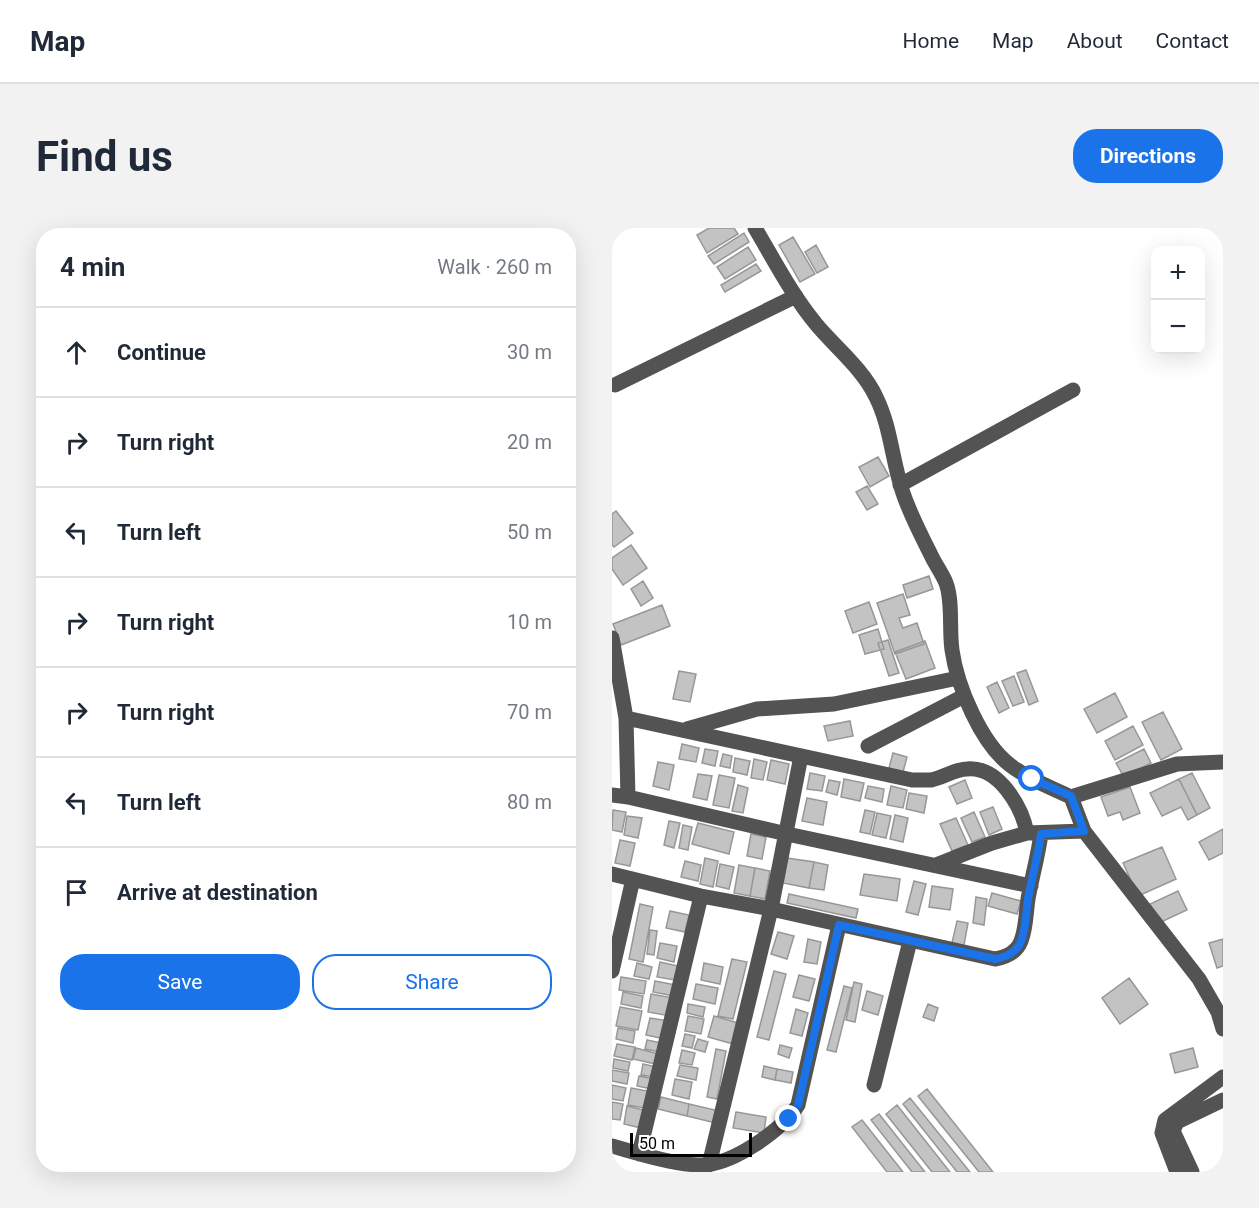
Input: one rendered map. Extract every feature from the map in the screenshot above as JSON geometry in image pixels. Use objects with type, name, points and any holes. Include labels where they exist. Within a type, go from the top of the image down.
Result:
[{"type":"street","points":[[755,228],[814,322],[858,370],[875,395],[887,423],[900,485],[916,524],[946,584],[951,645],[964,696],[996,753],[1032,779],[1071,796],[1177,764],[1223,762]]},
{"type":"street","points":[[615,385],[796,296]]},
{"type":"street","points":[[900,485],[1072,390]]},
{"type":"street","points":[[612,638],[626,718],[628,797]]},
{"type":"street","points":[[684,730],[758,709],[834,704],[958,678]]},
{"type":"street","points":[[868,746],[964,696]]},
{"type":"street","points":[[612,874],[701,896],[771,909],[995,959],[1013,952],[1021,942],[1038,859],[1034,834],[1008,791],[995,779],[980,770],[967,768],[931,780],[912,780],[626,718]]},
{"type":"street","points":[[709,1165],[771,909],[801,756]]},
{"type":"street","points":[[612,795],[1031,886]]},
{"type":"street","points":[[1071,796],[1084,831],[1199,979],[1218,1012],[1223,1029]]},
{"type":"street","points":[[936,865],[992,843],[1034,834],[1084,831]]},
{"type":"street","points":[[612,971],[633,879]]},
{"type":"street","points":[[639,1154],[701,896]]},
{"type":"street","points":[[612,1146],[639,1154],[697,1165],[709,1165],[751,1149],[789,1119],[798,1105],[839,925]]},
{"type":"street","points":[[874,1085],[910,941]]},
{"type":"street","points":[[1177,1172],[1162,1133],[1165,1120],[1223,1077]]},
{"type":"street","points":[[1192,1172],[1173,1131],[1177,1122],[1223,1100]]},
{"type":"building","points":[[709,228],[734,228],[738,234],[707,253],[697,235]]},
{"type":"building","points":[[744,233],[749,242],[714,264],[708,256]]},
{"type":"building","points":[[793,237],[815,274],[800,282],[779,245]]},
{"type":"building","points":[[816,245],[828,267],[817,273],[805,252]]},
{"type":"building","points":[[748,247],[756,260],[725,279],[717,267]]},
{"type":"building","points":[[756,264],[761,271],[725,292],[721,285]]},
{"type":"building","points":[[878,457],[889,476],[870,487],[859,467]]},
{"type":"building","points":[[867,486],[878,504],[867,510],[856,492]]},
{"type":"building","points":[[616,511],[633,533],[614,547],[612,545],[612,514]]},
{"type":"building","points":[[631,545],[647,568],[623,585],[612,569],[612,558]]},
{"type":"building","points":[[929,576],[933,589],[907,598],[903,585]]},
{"type":"building","points":[[643,581],[653,598],[641,606],[631,589]]},
{"type":"building","points":[[903,594],[910,615],[899,618],[903,628],[917,623],[924,644],[895,654],[877,603]]},
{"type":"building","points":[[869,602],[877,624],[853,633],[845,611]]},
{"type":"building","points":[[662,605],[670,626],[621,645],[613,624]]},
{"type":"building","points":[[878,629],[884,649],[865,654],[859,635]]},
{"type":"building","points":[[888,640],[899,673],[889,676],[878,643]]},
{"type":"building","points":[[925,641],[935,668],[906,679],[895,652]]},
{"type":"building","points":[[1026,670],[1038,701],[1029,705],[1017,673]]},
{"type":"building","points":[[679,671],[696,674],[690,702],[673,699]]},
{"type":"building","points":[[1014,676],[1024,702],[1013,706],[1002,681]]},
{"type":"building","points":[[997,682],[1009,708],[999,713],[987,687]]},
{"type":"building","points":[[1115,693],[1127,717],[1097,733],[1084,709]]},
{"type":"building","points":[[1163,712],[1182,749],[1161,760],[1142,722]]},
{"type":"building","points":[[850,721],[853,736],[828,741],[824,726]]},
{"type":"building","points":[[1133,726],[1143,745],[1115,760],[1105,741]]},
{"type":"building","points":[[682,744],[699,748],[696,762],[679,759]]},
{"type":"building","points":[[705,749],[718,751],[715,766],[702,763]]},
{"type":"building","points":[[1144,749],[1151,763],[1124,777],[1116,763]]},
{"type":"building","points":[[893,753],[907,757],[903,772],[889,768]]},
{"type":"building","points":[[723,754],[732,756],[730,768],[720,766]]},
{"type":"building","points":[[735,758],[750,761],[747,775],[733,772]]},
{"type":"building","points":[[754,759],[767,762],[763,780],[751,778]]},
{"type":"building","points":[[771,760],[789,764],[785,784],[767,780]]},
{"type":"building","points":[[658,762],[674,765],[669,790],[653,786]]},
{"type":"building","points":[[810,773],[825,776],[822,791],[807,789]]},
{"type":"building","points":[[1192,773],[1210,808],[1197,815],[1179,779]]},
{"type":"building","points":[[698,774],[712,776],[707,800],[693,797]]},
{"type":"building","points":[[719,775],[735,778],[729,808],[713,805]]},
{"type":"building","points":[[844,779],[864,783],[860,801],[841,797]]},
{"type":"building","points":[[1179,779],[1197,815],[1188,820],[1181,807],[1162,816],[1150,793]]},
{"type":"building","points":[[829,780],[840,782],[837,795],[826,792]]},
{"type":"building","points":[[965,780],[972,798],[957,804],[949,787]]},
{"type":"building","points":[[738,785],[748,788],[743,813],[732,811]]},
{"type":"building","points":[[868,786],[884,789],[882,802],[865,798]]},
{"type":"building","points":[[891,786],[907,790],[903,808],[887,805]]},
{"type":"building","points":[[1130,787],[1140,813],[1123,820],[1120,812],[1108,816],[1101,797]]},
{"type":"building","points":[[909,793],[927,796],[924,813],[906,809]]},
{"type":"building","points":[[807,798],[827,802],[823,825],[802,821]]},
{"type":"building","points":[[993,807],[1002,829],[989,835],[980,812]]},
{"type":"building","points":[[613,810],[626,812],[622,832],[612,830]]},
{"type":"building","points":[[865,810],[875,812],[870,834],[860,832]]},
{"type":"building","points":[[974,812],[985,837],[972,842],[961,818]]},
{"type":"building","points":[[877,813],[891,816],[886,838],[872,835]]},
{"type":"building","points":[[895,815],[908,818],[903,842],[890,839]]},
{"type":"building","points":[[627,816],[642,818],[638,838],[624,835]]},
{"type":"building","points":[[956,818],[968,845],[952,851],[940,824]]},
{"type":"building","points":[[669,821],[680,823],[674,848],[664,845]]},
{"type":"building","points":[[698,823],[734,832],[729,854],[692,844]]},
{"type":"building","points":[[683,825],[692,827],[688,850],[679,848]]},
{"type":"building","points":[[1223,829],[1223,853],[1209,860],[1199,842]]},
{"type":"building","points":[[751,834],[766,837],[762,859],[747,856]]},
{"type":"building","points":[[620,840],[635,843],[630,866],[615,863]]},
{"type":"building","points":[[1162,847],[1176,879],[1138,896],[1123,863]]},
{"type":"building","points":[[705,858],[718,861],[713,887],[700,884]]},
{"type":"building","points":[[787,858],[814,862],[809,888],[783,883]]},
{"type":"building","points":[[685,861],[701,865],[698,881],[681,877]]},
{"type":"building","points":[[814,862],[828,865],[824,890],[809,888]]},
{"type":"building","points":[[720,864],[734,867],[729,889],[716,886]]},
{"type":"building","points":[[739,865],[755,868],[750,896],[734,893]]},
{"type":"building","points":[[755,868],[770,871],[765,899],[750,896]]},
{"type":"building","points":[[864,874],[900,879],[897,901],[860,895]]},
{"type":"building","points":[[914,881],[926,884],[918,915],[906,912]]},
{"type":"building","points":[[932,886],[953,889],[950,910],[929,907]]},
{"type":"building","points":[[1178,891],[1187,910],[1159,923],[1150,904]]},
{"type":"building","points":[[992,893],[1021,901],[1017,914],[988,906]]},
{"type":"building","points":[[789,894],[858,909],[856,918],[787,903]]},
{"type":"building","points":[[976,897],[987,899],[984,925],[973,923]]},
{"type":"building","points":[[640,904],[653,907],[643,962],[629,959]]},
{"type":"building","points":[[670,911],[689,915],[685,932],[666,928]]},
{"type":"building","points":[[957,921],[968,923],[963,950],[951,947]]},
{"type":"building","points":[[650,930],[657,931],[654,955],[647,954]]},
{"type":"building","points":[[778,932],[794,936],[787,959],[771,954]]},
{"type":"building","points":[[808,939],[821,942],[817,964],[804,962]]},
{"type":"building","points":[[1223,939],[1223,966],[1217,968],[1209,943]]},
{"type":"building","points":[[660,943],[677,946],[674,962],[657,958]]},
{"type":"building","points":[[732,959],[747,962],[733,1019],[718,1016]]},
{"type":"building","points":[[660,962],[678,966],[675,980],[657,977]]},
{"type":"building","points":[[637,963],[652,967],[649,979],[634,976]]},
{"type":"building","points":[[704,963],[723,967],[720,984],[701,980]]},
{"type":"building","points":[[774,971],[786,974],[769,1040],[757,1037]]},
{"type":"building","points":[[799,975],[815,979],[809,1001],[793,997]]},
{"type":"building","points":[[621,977],[646,981],[644,994],[619,990]]},
{"type":"building","points":[[1129,978],[1148,1004],[1120,1024],[1102,998]]},
{"type":"building","points":[[655,981],[676,985],[674,996],[653,992]]},
{"type":"building","points":[[854,982],[862,984],[855,1022],[846,1020]]},
{"type":"building","points":[[696,984],[718,988],[715,1004],[693,999]]},
{"type":"building","points":[[844,986],[852,988],[836,1052],[827,1050]]},
{"type":"building","points":[[867,991],[883,996],[878,1015],[862,1010]]},
{"type":"building","points":[[623,992],[643,996],[641,1008],[621,1004]]},
{"type":"building","points":[[651,994],[673,998],[670,1016],[648,1012]]},
{"type":"building","points":[[688,1004],[705,1007],[703,1017],[687,1013]]},
{"type":"building","points":[[928,1004],[938,1008],[934,1021],[923,1017]]},
{"type":"building","points":[[620,1007],[642,1011],[638,1030],[616,1026]]},
{"type":"building","points":[[796,1009],[808,1013],[802,1036],[790,1033]]},
{"type":"building","points":[[688,1016],[704,1019],[701,1034],[685,1031]]},
{"type":"building","points":[[714,1016],[742,1024],[737,1045],[708,1037]]},
{"type":"building","points":[[650,1018],[669,1021],[665,1039],[646,1035]]},
{"type":"building","points":[[618,1028],[635,1031],[633,1043],[616,1039]]},
{"type":"building","points":[[685,1034],[695,1036],[692,1048],[682,1046]]},
{"type":"building","points":[[698,1039],[708,1042],[705,1052],[694,1049]]},
{"type":"building","points":[[647,1040],[662,1043],[660,1052],[645,1049]]},
{"type":"building","points":[[617,1044],[635,1047],[632,1060],[614,1056]]},
{"type":"building","points":[[780,1045],[792,1048],[789,1058],[778,1054]]},
{"type":"building","points":[[636,1048],[662,1055],[660,1065],[633,1059]]},
{"type":"building","points":[[1193,1048],[1198,1067],[1175,1073],[1170,1054]]},
{"type":"building","points":[[716,1049],[726,1051],[717,1099],[707,1097]]},
{"type":"building","points":[[682,1050],[695,1053],[692,1065],[679,1063]]},
{"type":"building","points":[[614,1059],[630,1062],[628,1071],[613,1068]]},
{"type":"building","points":[[643,1064],[657,1067],[655,1077],[641,1075]]},
{"type":"building","points":[[680,1065],[698,1068],[696,1080],[677,1076]]},
{"type":"building","points":[[764,1066],[777,1069],[775,1080],[762,1077]]},
{"type":"building","points":[[777,1069],[793,1072],[791,1083],[775,1080]]},
{"type":"building","points":[[612,1070],[629,1073],[627,1084],[612,1081]]},
{"type":"building","points":[[639,1076],[654,1079],[652,1089],[637,1086]]},
{"type":"building","points":[[675,1079],[692,1082],[689,1099],[672,1095]]},
{"type":"building","points":[[612,1085],[626,1088],[623,1101],[612,1099]]},
{"type":"building","points":[[631,1088],[653,1092],[650,1109],[628,1105]]},
{"type":"building","points":[[927,1089],[993,1172],[979,1172],[918,1096]]},
{"type":"building","points":[[661,1097],[689,1104],[687,1116],[658,1109]]},
{"type":"building","points":[[910,1098],[970,1172],[957,1172],[903,1104]]},
{"type":"building","points":[[612,1102],[623,1104],[620,1120],[612,1119]]},
{"type":"building","points":[[689,1104],[719,1111],[716,1123],[687,1116]]},
{"type":"building","points":[[897,1105],[950,1172],[932,1172],[886,1114]]},
{"type":"building","points":[[627,1106],[644,1110],[641,1128],[624,1124]]},
{"type":"building","points":[[736,1112],[766,1117],[764,1133],[733,1128]]},
{"type":"building","points":[[879,1114],[925,1172],[912,1172],[871,1120]]},
{"type":"building","points":[[862,1120],[903,1172],[887,1172],[852,1127]]},
{"type":"route","points":[[789,1119],[798,1105],[839,925],[995,959],[1013,952],[1021,942],[1041,834],[1084,831],[1071,796],[1032,779]]}]
